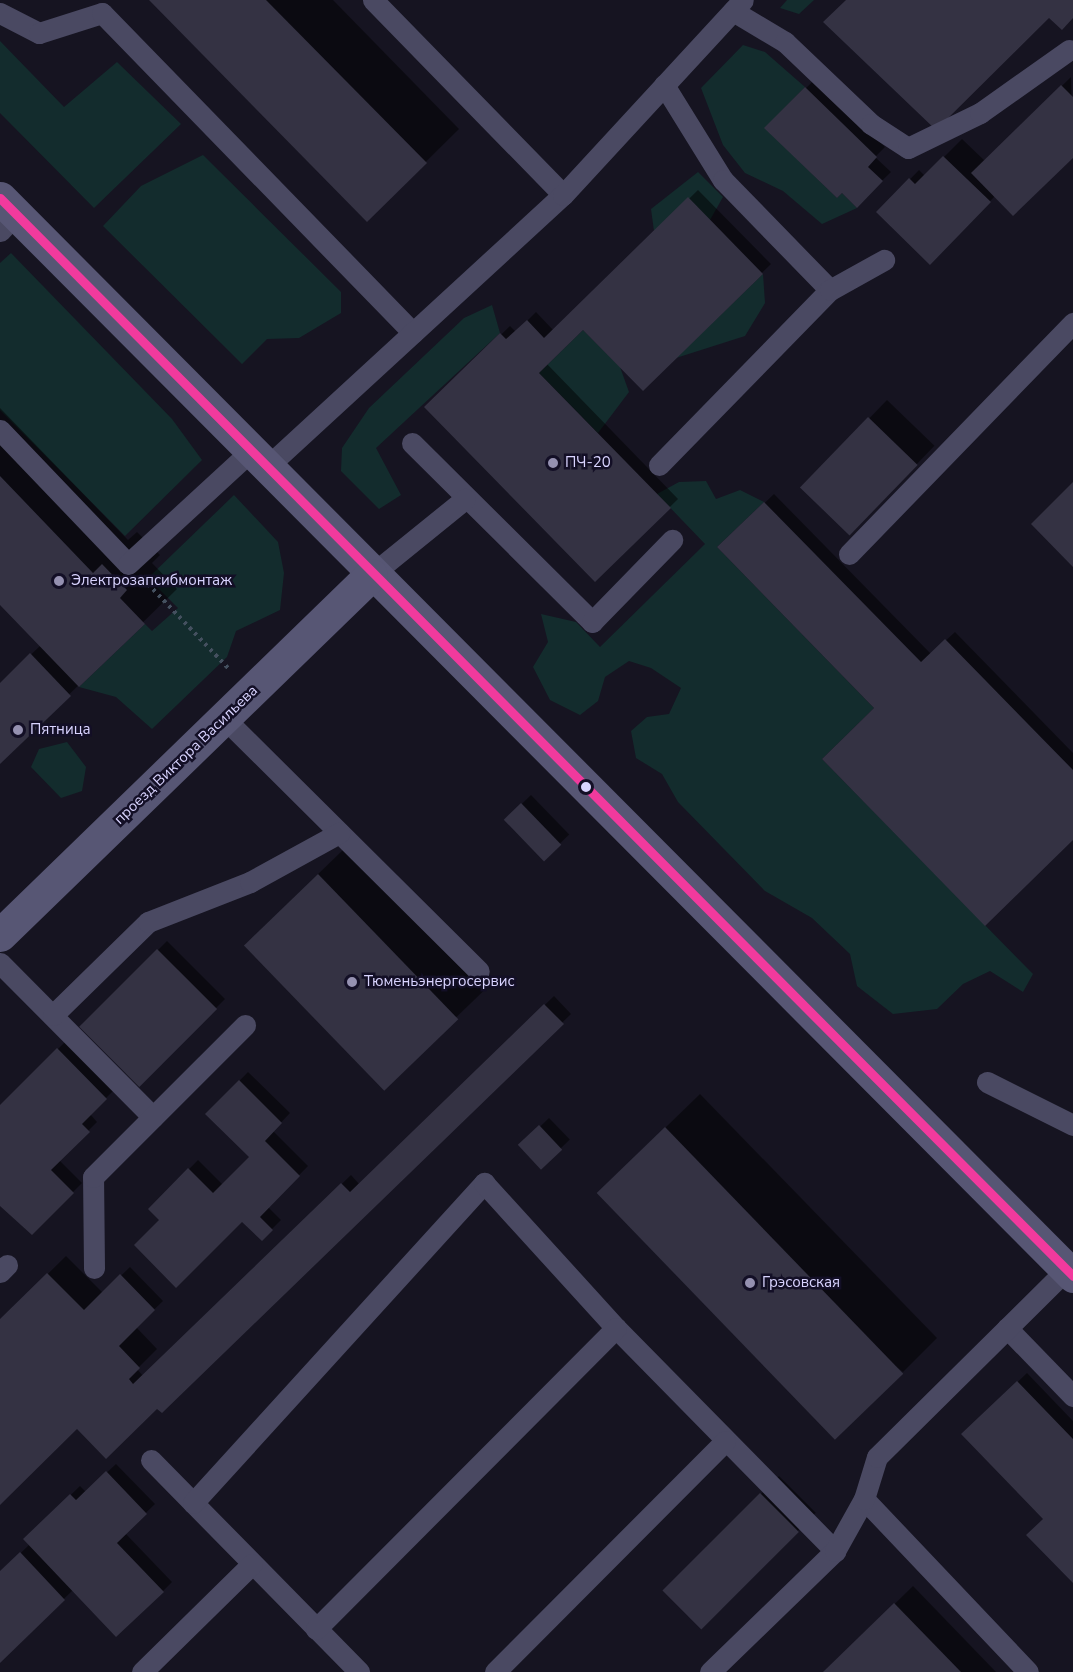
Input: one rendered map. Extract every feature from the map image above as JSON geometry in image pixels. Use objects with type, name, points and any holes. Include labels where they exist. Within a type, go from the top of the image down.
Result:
[{"type":"main road","points":[[5,214],[260,458],[371,575],[1070,1273]]},
{"type":"main road","name":"проезд Виктора Васильева","points":[[0,935],[371,575]]},
{"type":"lane","points":[[373,0],[563,195]]},
{"type":"lane","points":[[0,430],[128,564],[413,333],[563,195],[737,4],[785,42],[871,124],[908,148],[980,113],[1069,50]]},
{"type":"lane","points":[[0,13],[39,33],[102,13],[413,333]]},
{"type":"lane","points":[[664,85],[723,180],[830,290]]},
{"type":"lane","points":[[659,465],[830,290],[884,260]]},
{"type":"lane","points":[[849,554],[1073,323]]},
{"type":"lane","points":[[412,443],[592,622],[672,540]]},
{"type":"lane","points":[[371,575],[465,498]]},
{"type":"lane","points":[[224,718],[479,970]]},
{"type":"lane","points":[[53,1015],[148,922],[250,882],[339,833]]},
{"type":"lane","points":[[0,963],[153,1117]]},
{"type":"lane","points":[[94,1268],[93,1177],[245,1025]]},
{"type":"lane","points":[[987,1082],[1073,1125]]},
{"type":"lane","points":[[193,1503],[484,1183],[616,1328],[835,1551]]},
{"type":"lane","points":[[710,1672],[835,1551],[864,1499],[877,1457],[1007,1328],[1070,1273]]},
{"type":"lane","points":[[316,1629],[616,1328]]},
{"type":"lane","points":[[1007,1328],[1073,1396]]},
{"type":"lane","points":[[495,1672],[725,1441]]},
{"type":"lane","points":[[151,1460],[359,1672]]},
{"type":"lane","points":[[864,1499],[1028,1672]]},
{"type":"lane","points":[[142,1672],[252,1564]]},
{"type":"path","points":[[128,564],[251,692]]},
{"type":"green space","points":[[787,0],[814,0],[799,14],[780,8]]},
{"type":"green space","points":[[0,41],[64,107],[117,62],[181,124],[94,208],[0,113]]},
{"type":"green space","points":[[743,45],[765,52],[805,87],[765,128],[837,198],[842,193],[857,208],[822,224],[783,191],[745,173],[723,145],[701,88]]},
{"type":"green space","points":[[203,155],[341,292],[341,313],[299,338],[267,339],[242,364],[103,226],[141,186]]},
{"type":"green space","points":[[698,172],[723,197],[710,220],[654,231],[651,209]]},
{"type":"green space","points":[[11,253],[172,419],[202,460],[125,536],[0,410],[0,263]]},
{"type":"green space","points":[[763,274],[765,303],[745,336],[676,358]]},
{"type":"green space","points":[[492,305],[500,333],[376,448],[401,495],[379,509],[341,471],[342,448],[369,408],[464,318]]},
{"type":"green space","points":[[583,330],[620,367],[629,392],[598,433],[539,373]]},
{"type":"green space","points":[[706,481],[716,499],[740,490],[764,502],[717,547],[874,708],[822,759],[1033,974],[1023,992],[990,971],[963,984],[937,1009],[893,1014],[857,986],[850,954],[812,918],[765,891],[678,802],[662,774],[636,758],[631,731],[647,717],[669,714],[681,688],[651,668],[629,661],[605,677],[598,701],[580,715],[550,700],[533,667],[548,642],[541,614],[576,622],[600,647],[705,544],[657,494],[679,482]]},
{"type":"green space","points":[[234,495],[278,542],[284,573],[280,610],[236,631],[227,657],[152,729],[116,697],[79,687],[145,624],[152,631],[178,608],[148,578]]},
{"type":"green space","points":[[67,742],[86,767],[82,791],[61,798],[31,767],[39,749]]},
{"type":"building","points":[[149,0],[266,0],[427,163],[367,222]]},
{"type":"building","points":[[846,0],[1073,0],[1073,18],[1062,30],[1049,18],[936,130],[823,22]]},
{"type":"building","points":[[1061,85],[1073,97],[1073,158],[1013,216],[971,173]]},
{"type":"building","points":[[805,87],[877,157],[868,167],[883,181],[857,208],[842,193],[837,198],[764,128]]},
{"type":"building","points":[[943,156],[991,202],[930,265],[876,212],[909,178],[915,184]]},
{"type":"building","points":[[688,197],[763,274],[643,391],[583,330],[539,373],[671,508],[595,582],[424,407],[500,333],[506,339],[527,320],[544,338]]},
{"type":"building","points":[[868,417],[918,465],[850,535],[800,487]]},
{"type":"building","name":"Электрозапсибмонтаж","points":[[0,476],[93,573],[102,564],[127,590],[120,598],[145,624],[79,687],[0,605]]},
{"type":"building","points":[[1073,482],[1073,567],[1031,524]]},
{"type":"building","points":[[764,502],[921,662],[945,639],[1073,770],[1073,840],[985,926],[822,759],[874,708],[717,547]]},
{"type":"building","name":"Пятница","points":[[30,653],[71,696],[0,764],[0,683]]},
{"type":"building","points":[[521,803],[561,845],[544,861],[504,820]]},
{"type":"building","name":"Тюменьэнергосервис","points":[[318,874],[458,1019],[384,1091],[244,946]]},
{"type":"building","points":[[157,949],[217,1009],[139,1087],[79,1027]]},
{"type":"building","points":[[544,1004],[564,1024],[162,1413],[157,1409],[106,1459],[77,1429],[0,1505],[0,1319],[47,1273],[84,1310],[120,1274],[155,1310],[119,1346],[140,1368],[129,1379],[133,1384],[341,1183],[350,1192]]},
{"type":"building","points":[[57,1048],[107,1099],[82,1124],[90,1132],[51,1170],[74,1193],[32,1235],[0,1206],[0,1105]]},
{"type":"building","points":[[239,1080],[282,1123],[265,1141],[300,1176],[260,1217],[273,1230],[262,1241],[242,1222],[176,1288],[134,1245],[159,1220],[148,1209],[188,1168],[213,1193],[249,1157],[205,1114]]},
{"type":"building","points":[[539,1125],[562,1150],[541,1170],[518,1145]]},
{"type":"building","name":"Грэсовская","points":[[665,1127],[903,1374],[835,1440],[597,1193]]},
{"type":"building","points":[[1017,1381],[1073,1439],[1073,1583],[1026,1535],[1043,1519],[961,1434]]},
{"type":"building","points":[[106,1471],[147,1514],[117,1543],[164,1592],[116,1637],[23,1539],[70,1494],[76,1500]]},
{"type":"building","points":[[760,1493],[799,1532],[701,1629],[662,1591]]},
{"type":"building","points":[[20,1552],[65,1600],[0,1663],[0,1571]]},
{"type":"building","points":[[894,1603],[961,1672],[823,1672]]},
{"type":"transit line","points":[[0,198],[1073,1276]]},
{"type":"place","name":"ПЧ-20","points":[[553,463]]},
{"type":"place","name":"Электрозапсибмонтаж","points":[[59,581]]},
{"type":"place","name":"Пятница","points":[[18,730]]},
{"type":"place","name":"Тюменьэнергосервис","points":[[352,982]]},
{"type":"place","name":"Грэсовская","points":[[750,1283]]}]
